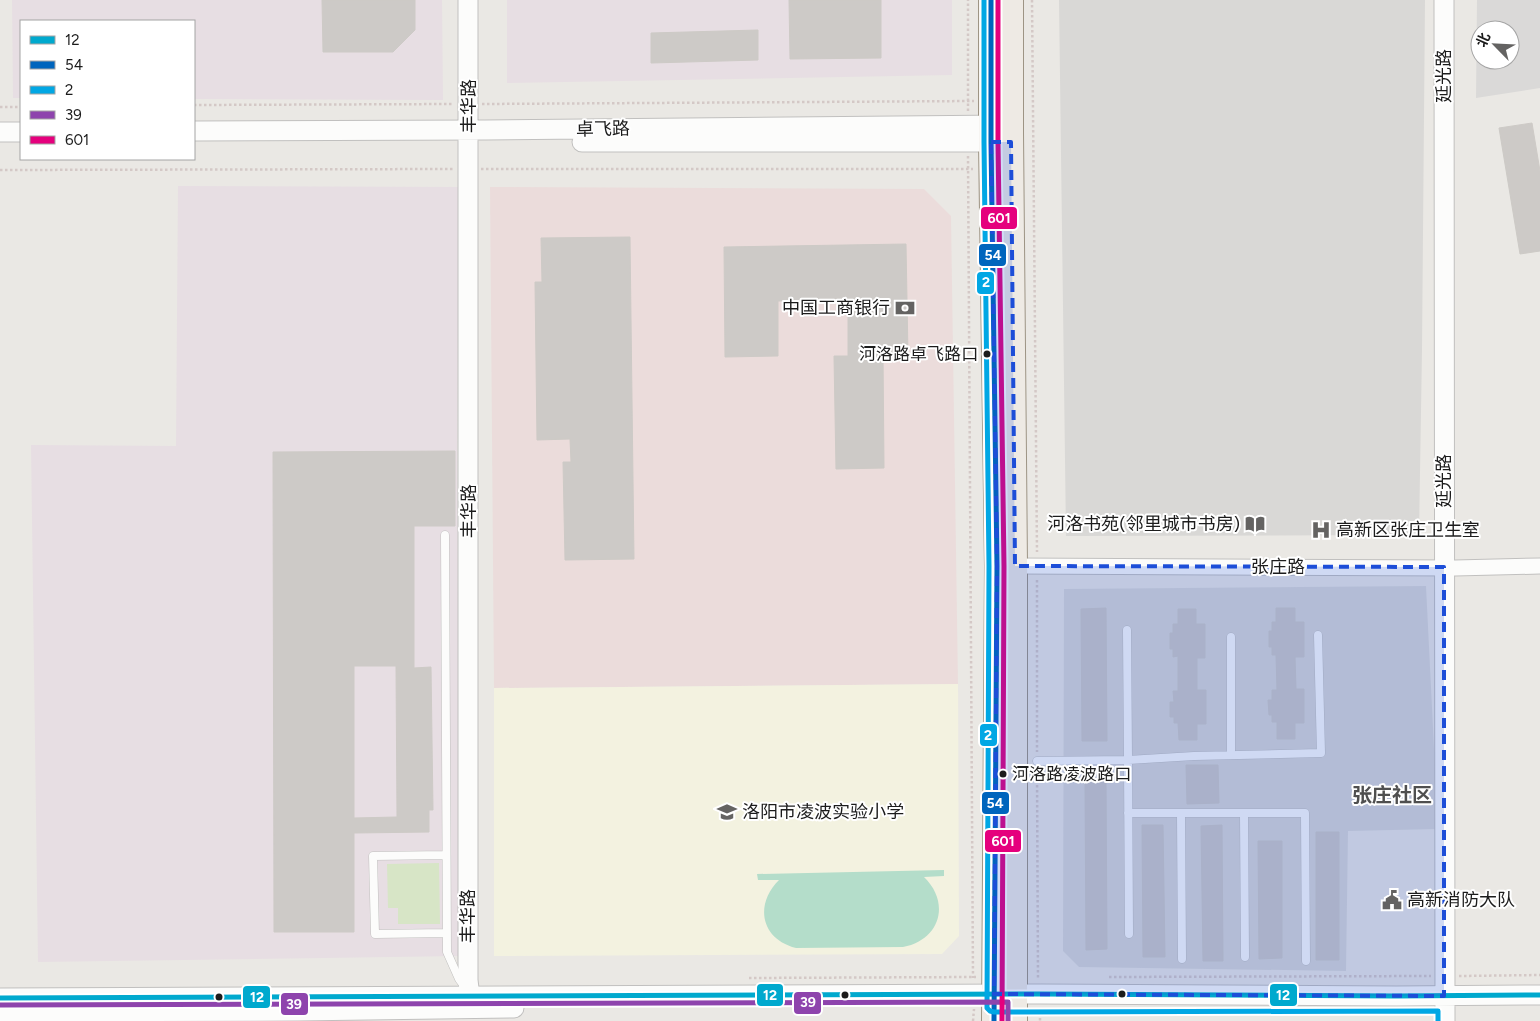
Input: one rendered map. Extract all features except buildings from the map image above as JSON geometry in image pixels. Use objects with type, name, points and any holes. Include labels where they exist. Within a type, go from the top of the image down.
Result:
[{"type":"main road","points":[[990,0],[1001,101]]},
{"type":"main road","points":[[994,1007],[1026,566],[1001,169],[990,134],[1001,101],[1011,0]]},
{"type":"main road","points":[[994,1007],[996,566],[1001,169]]},
{"type":"street","name":"丰华路","points":[[468,0],[473,104]]},
{"type":"street","name":"丰华路","points":[[475,1008],[478,980],[473,104],[477,0]]},
{"type":"street","name":"延光路","points":[[1444,0],[1450,568]]},
{"type":"street","name":"延光路","points":[[1450,1007],[1450,568],[1455,0]]},
{"type":"street","name":"卓飞路","points":[[195,131],[473,136]]},
{"type":"street","points":[[0,132],[20,132]]},
{"type":"street","name":"卓飞路","points":[[195,143],[473,136],[990,134]]},
{"type":"street","points":[[0,143],[20,143]]},
{"type":"street","name":"张庄路","points":[[1026,566],[1450,568],[1540,566]]},
{"type":"street","points":[[1450,1007],[1540,995]]},
{"type":"street","points":[[0,998],[475,1008]]},
{"type":"street","points":[[0,1012],[1040,1006],[1450,1007],[1540,1002]]},
{"type":"lane","points":[[445,535],[447,952],[459,980],[475,1008]]},
{"type":"lane","points":[[1127,630],[1129,934]]},
{"type":"lane","points":[[1037,762],[1321,753],[1318,635]]},
{"type":"lane","points":[[1231,637],[1231,755]]},
{"type":"lane","points":[[1181,813],[1182,959]]},
{"type":"lane","points":[[1244,813],[1245,957]]},
{"type":"lane","points":[[1128,814],[1305,813],[1306,961]]},
{"type":"lane","points":[[446,854],[373,856],[374,934],[446,933]]},
{"type":"path","points":[[968,0],[1001,101],[994,1007]]},
{"type":"path","points":[[1032,0],[990,134],[1001,169],[1026,566],[1037,762],[1038,968],[1040,1006]]},
{"type":"path","points":[[195,106],[1001,101]]},
{"type":"path","points":[[0,107],[20,106]]},
{"type":"path","points":[[0,170],[1001,169]]},
{"type":"highlighted area","points":[[991,142],[1011,142],[1015,566],[1444,567],[1444,996],[994,994],[997,566]]},
{"type":"shaded area","points":[[12,0],[442,0],[443,100],[195,99],[195,20],[20,20],[20,98],[13,98]]},
{"type":"shaded area","points":[[507,0],[952,0],[952,75],[507,83]]},
{"type":"shaded area","points":[[1059,0],[1425,0],[1419,535],[1066,536]]},
{"type":"shaded area","points":[[1477,0],[1540,0],[1540,88],[1476,98],[1476,70],[1520,70],[1520,20],[1477,20]]},
{"type":"shaded area","points":[[178,186],[459,187],[457,447],[460,956],[38,962],[31,445],[176,446]]},
{"type":"shaded area","points":[[490,187],[924,189],[951,216],[958,684],[494,688]]},
{"type":"shaded area","points":[[1426,586],[1438,829],[1348,831],[1346,971],[1079,967],[1063,951],[1064,589]]},
{"type":"shaded area","name":"洛阳市凌波实验小学","points":[[958,684],[959,936],[942,954],[494,956],[494,688]]},
{"type":"green space","points":[[439,863],[440,924],[398,924],[398,908],[388,908],[387,864]]},
{"type":"green space","points":[[944,870],[944,876],[924,877],[932,887],[939,909],[933,929],[926,937],[916,943],[903,947],[796,948],[784,944],[769,929],[765,920],[764,910],[771,890],[779,880],[758,880],[757,874]]},
{"type":"transit line","name":"2","points":[[984,0],[989,566],[987,1008],[994,1012],[1438,1011],[1438,1021]]},
{"type":"transit line","name":"54","points":[[991,0],[991,142],[997,566],[994,1021]]},
{"type":"transit line","name":"601","points":[[998,0],[998,142],[1004,566],[1002,1021]]},
{"type":"transit line","name":"12","points":[[0,998],[1040,994],[1540,995]]},
{"type":"transit line","name":"39","points":[[0,1005],[1008,1002],[1008,1021]]},
{"type":"place","name":"中国工商银行","points":[[905,308]]},
{"type":"place","name":"河洛路卓飞路口","points":[[987,354]]},
{"type":"place","name":"河洛书苑(邻里城市书房)","points":[[1255,524]]},
{"type":"place","name":"高新区张庄卫生室","points":[[1321,530]]},
{"type":"place","name":"河洛路凌波路口","points":[[1003,774]]},
{"type":"place","name":"洛阳市凌波实验小学","points":[[727,812]]},
{"type":"place","name":"高新消防大队","points":[[1392,900]]},
{"type":"district","name":"张庄社区","points":[[1392,795]]}]
